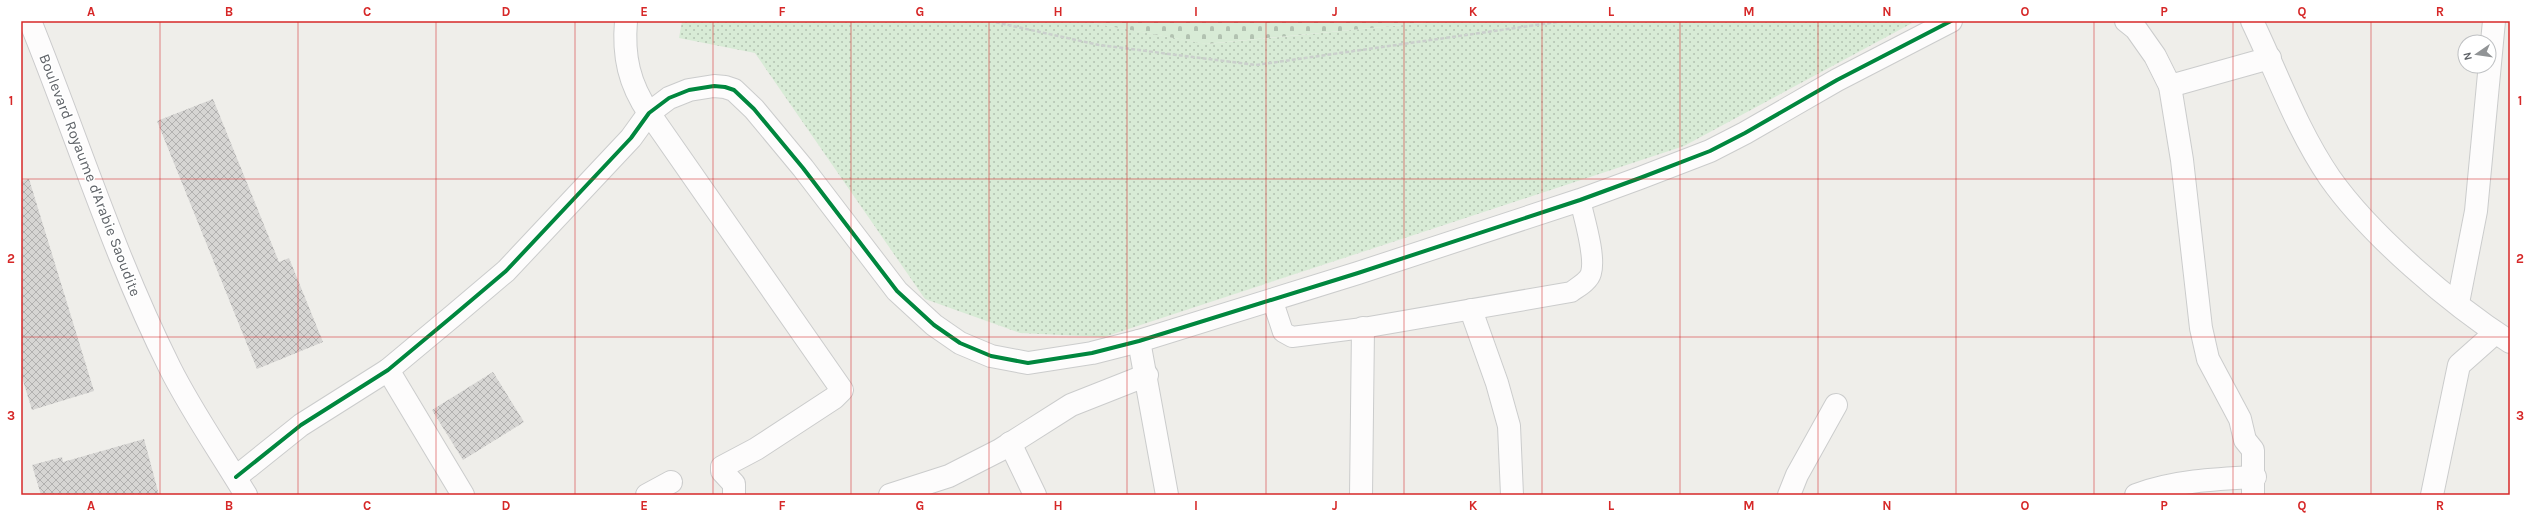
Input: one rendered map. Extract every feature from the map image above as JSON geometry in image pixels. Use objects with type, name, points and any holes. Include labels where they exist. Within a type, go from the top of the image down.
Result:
[{"type":"street","name":"Boulevard Royaume d'Arabie Saoudite","points":[[30,21],[108,231],[134,290],[182,392],[241,486]]},
{"type":"street","points":[[626,21],[624,44],[627,67],[639,99],[842,390],[834,398],[756,449],[722,467],[722,471],[734,484],[734,495]]},
{"type":"street","points":[[241,486],[301,425],[388,370],[506,271],[631,138],[649,113],[669,98],[689,90],[714,86],[734,90],[754,109],[803,168],[897,291],[934,325],[960,343],[992,356],[1028,363],[1092,353],[1139,341],[1580,200],[1710,151],[1837,80],[1952,21]]},
{"type":"street","points":[[2126,21],[2136,29],[2151,50],[2170,86],[2182,160],[2201,328],[2206,350],[2240,419],[2245,440],[2253,450],[2254,486],[2224,478],[2181,483],[2136,495]]},
{"type":"street","points":[[2252,21],[2296,115],[2330,178],[2355,210],[2387,242],[2458,303],[2503,337],[2459,366],[2432,495]]},
{"type":"street","points":[[2458,303],[2476,211],[2494,21]]},
{"type":"street","points":[[2170,86],[2270,58]]},
{"type":"street","points":[[1471,310],[1497,383],[1509,426],[1512,495]]},
{"type":"street","points":[[1361,495],[1363,328]]},
{"type":"street","points":[[1139,341],[1147,375],[1167,495]]},
{"type":"street","points":[[388,370],[463,495]]},
{"type":"street","points":[[890,495],[949,476],[1010,443],[1071,405],[1147,375]]},
{"type":"street","points":[[1789,495],[1797,475],[1836,405]]},
{"type":"street","points":[[1010,443],[1035,495]]},
{"type":"street","points":[[647,495],[671,482]]},
{"type":"lane","points":[[1272,299],[1282,332],[1292,337],[1363,328],[1571,292],[1584,283],[1591,273],[1590,252],[1580,200]]},
{"type":"path","points":[[990,21],[1099,45],[1256,65],[1564,21]]},
{"type":"green space","points":[[682,21],[1082,21],[1207,44],[1444,21],[1916,21],[1684,146],[1104,337],[1020,333],[925,299],[755,53],[679,38]]},
{"type":"green space","points":[[1082,21],[1444,21],[1206,44]]},
{"type":"building","points":[[213,99],[279,262],[289,258],[323,342],[257,369],[157,121]]},
{"type":"building","points":[[29,179],[94,391],[32,410],[21,374],[21,181]]},
{"type":"building","points":[[493,372],[524,422],[463,460],[432,410]]},
{"type":"building","points":[[144,439],[159,495],[41,495],[32,465],[62,457],[63,462]]},
{"type":"cycle path","points":[[236,477],[301,425],[388,370],[506,271],[631,138],[649,113],[669,98],[689,90],[714,86],[725,87],[734,90],[754,109],[803,168],[897,291],[934,325],[960,343],[991,356],[1028,363],[1092,353],[1139,341],[1358,273],[1580,200],[1640,178],[1710,151],[1745,133],[1837,80],[1951,21]]}]
